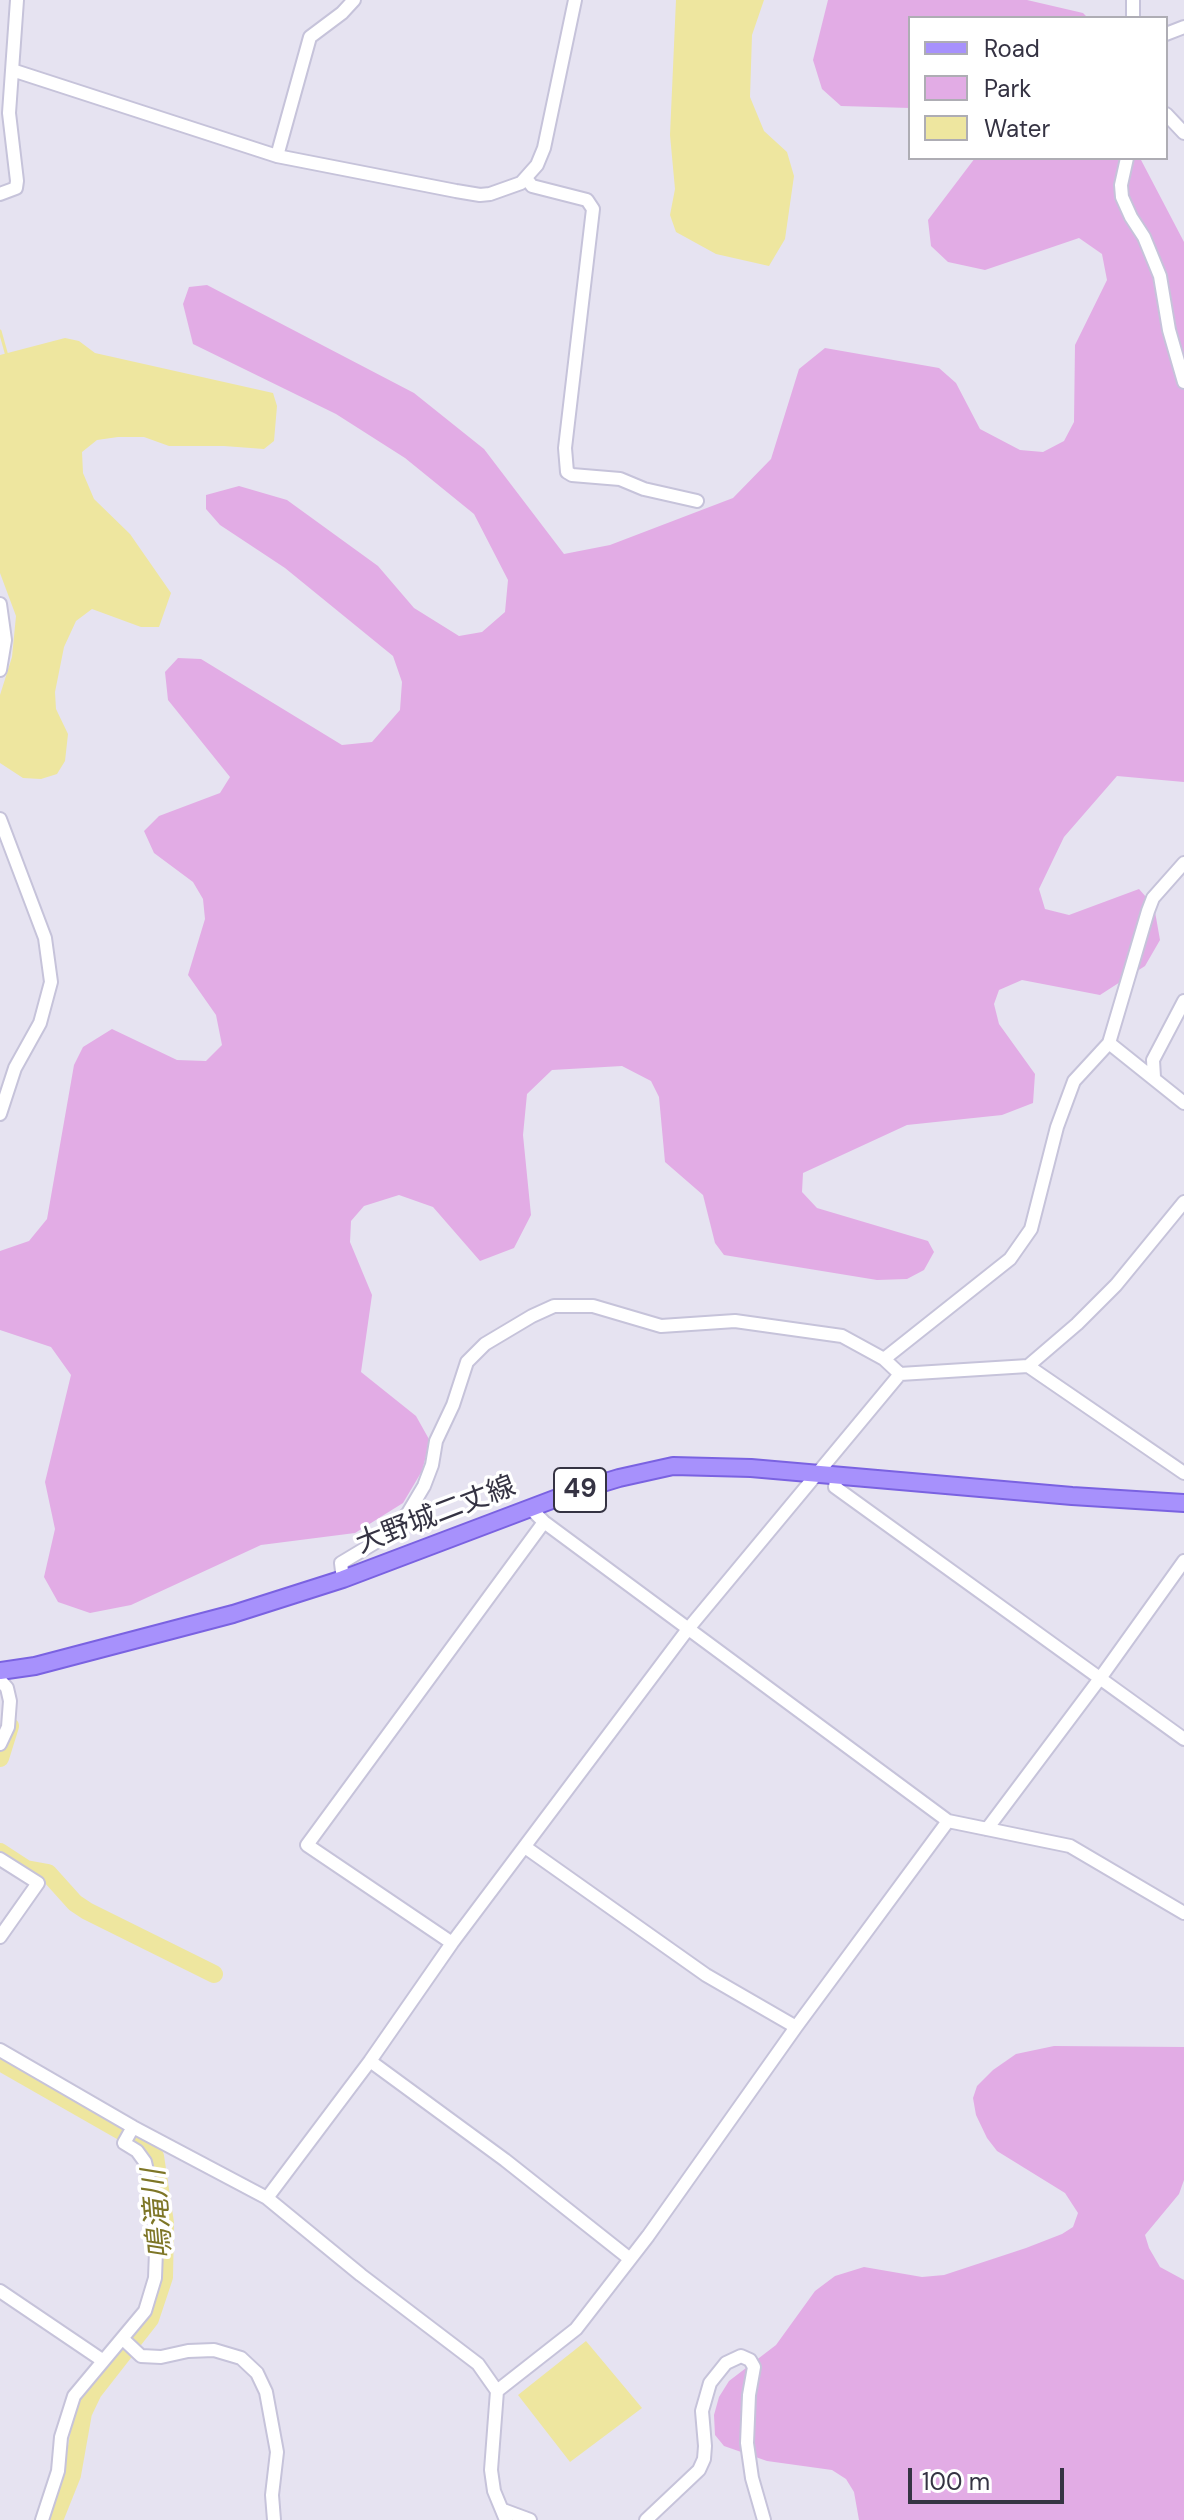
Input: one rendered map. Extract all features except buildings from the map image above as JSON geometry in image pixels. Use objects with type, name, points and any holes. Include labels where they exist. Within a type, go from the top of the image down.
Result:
[{"type":"main road","name":"大野城二丈線","points":[[3,1669],[35,1666],[233,1614],[343,1579],[530,1508],[619,1478],[673,1466],[816,1473],[1184,1503]]},
{"type":"street","points":[[0,194],[16,188],[17,181],[9,113],[17,0]]},
{"type":"street","points":[[277,156],[310,37],[354,0]]},
{"type":"street","points":[[12,70],[277,156],[480,195],[503,192],[526,178],[537,165],[544,148],[575,0]]},
{"type":"street","points":[[1168,116],[1184,133]]},
{"type":"street","points":[[1127,160],[1121,185],[1122,197],[1144,237],[1160,276],[1169,330],[1184,382]]},
{"type":"street","points":[[526,178],[532,186],[587,200],[593,209],[565,448],[567,472],[620,479],[644,489],[697,501]]},
{"type":"street","points":[[0,604],[5,640],[0,670]]},
{"type":"street","points":[[0,819],[45,938],[51,982],[40,1023],[15,1068],[0,1114]]},
{"type":"street","points":[[884,1359],[1010,1259],[1021,1246],[1031,1229],[1057,1127],[1074,1081],[1109,1043],[1117,1008],[1153,898],[1184,863]]},
{"type":"street","points":[[1154,1077],[1153,1060],[1184,1001]]},
{"type":"street","points":[[1109,1043],[1184,1103]]},
{"type":"street","points":[[267,2198],[370,2061],[452,1943],[688,1629],[900,1374],[1028,1366],[1116,1285],[1184,1202]]},
{"type":"street","points":[[343,1579],[341,1563],[386,1536],[408,1513],[424,1486],[436,1441],[453,1405],[467,1362],[497,1336],[554,1306],[593,1306],[661,1326],[735,1321],[842,1336],[884,1359],[900,1374]]},
{"type":"street","points":[[1028,1366],[1184,1473]]},
{"type":"street","points":[[837,1475],[835,1487],[1184,1739]]},
{"type":"street","points":[[530,1508],[544,1522],[948,1821],[1070,1846],[1184,1913]]},
{"type":"street","points":[[452,1943],[307,1845],[544,1522]]},
{"type":"street","points":[[987,1829],[1184,1561]]},
{"type":"street","points":[[0,1744],[8,1727],[10,1701],[3,1669]]},
{"type":"street","points":[[497,2391],[576,2329],[948,1821]]},
{"type":"street","points":[[525,1847],[706,1975],[796,2027]]},
{"type":"street","points":[[0,1859],[38,1883],[0,1937]]},
{"type":"street","points":[[0,2050],[133,2127],[267,2198],[361,2275],[471,2358],[497,2391],[491,2470],[494,2491],[504,2515],[530,2520]]},
{"type":"street","points":[[370,2061],[505,2160],[630,2259]]},
{"type":"street","points":[[42,2520],[58,2471],[61,2437],[74,2396],[145,2311],[155,2278],[157,2224],[145,2162],[137,2151],[124,2143],[133,2127]]},
{"type":"street","points":[[0,2291],[102,2360]]},
{"type":"street","points":[[123,2339],[141,2356],[161,2357],[188,2351],[214,2350],[241,2358],[257,2373],[266,2392],[277,2452],[272,2495],[274,2520]]},
{"type":"street","points":[[646,2520],[699,2470],[705,2446],[702,2411],[710,2383],[726,2363],[741,2356],[750,2360],[754,2367],[749,2395],[747,2443],[752,2478],[764,2520]]},
{"type":"green space","points":[[828,0],[1027,0],[1086,16],[908,16],[908,108],[841,106],[822,89],[813,60]]},
{"type":"green space","points":[[973,160],[1141,160],[1184,242],[1184,782],[1117,776],[1064,837],[1039,889],[1045,909],[1069,915],[1139,889],[1154,906],[1160,940],[1145,966],[1100,995],[1022,980],[999,990],[994,1004],[999,1024],[1035,1074],[1033,1103],[1002,1115],[907,1125],[803,1173],[802,1192],[817,1208],[928,1241],[934,1252],[924,1270],[907,1279],[877,1280],[724,1255],[715,1243],[703,1195],[665,1162],[659,1097],[651,1081],[622,1066],[552,1070],[527,1094],[523,1135],[531,1215],[514,1248],[480,1261],[433,1207],[399,1195],[364,1206],[351,1221],[350,1242],[372,1295],[361,1372],[416,1416],[430,1441],[422,1471],[403,1503],[355,1533],[261,1545],[131,1605],[90,1613],[58,1602],[44,1577],[55,1529],[45,1482],[71,1375],[51,1347],[0,1330],[0,1251],[29,1241],[47,1219],[74,1065],[83,1047],[112,1029],[177,1060],[206,1061],[222,1045],[216,1015],[188,975],[205,919],[203,899],[193,882],[154,853],[144,831],[159,816],[220,793],[230,777],[168,700],[165,672],[178,658],[201,659],[342,745],[372,742],[400,710],[402,682],[393,656],[285,568],[220,525],[206,509],[206,495],[239,486],[287,500],[378,566],[414,608],[459,636],[482,632],[505,612],[508,580],[474,514],[405,458],[336,414],[193,344],[183,304],[189,287],[207,285],[414,393],[484,449],[564,554],[610,545],[733,498],[771,459],[799,369],[825,348],[939,368],[956,383],[980,429],[1020,450],[1043,452],[1064,441],[1074,422],[1075,345],[1107,280],[1102,254],[1079,238],[985,270],[948,262],[931,246],[928,220]]},
{"type":"green space","points":[[1054,2046],[1184,2047],[1184,2180],[1179,2194],[1145,2235],[1160,2267],[1184,2280],[1184,2520],[859,2520],[854,2492],[846,2479],[832,2470],[767,2461],[724,2446],[715,2435],[714,2415],[719,2397],[729,2381],[776,2345],[815,2291],[835,2276],[864,2267],[922,2277],[944,2275],[1026,2248],[1073,2227],[1078,2213],[1065,2193],[997,2151],[976,2115],[973,2098],[977,2086],[1016,2054]]},
{"type":"water","points":[[676,0],[764,0],[752,35],[750,97],[764,131],[787,152],[794,176],[785,239],[769,266],[716,254],[676,232],[670,215],[675,189],[670,135]]},
{"type":"water","points":[[65,338],[79,341],[95,353],[273,393],[277,406],[274,441],[264,449],[169,446],[144,437],[118,437],[97,440],[82,452],[83,473],[94,499],[130,534],[171,593],[159,627],[141,627],[92,609],[76,621],[64,647],[55,692],[56,709],[68,734],[65,761],[57,774],[41,779],[23,778],[0,763],[0,695],[12,657],[16,616],[0,573],[0,355]]},
{"type":"water","points":[[586,2341],[642,2408],[570,2462],[518,2395]]},
{"type":"waterway","points":[[0,331],[7,356]]},
{"type":"waterway","points":[[0,1758],[10,1726]]},
{"type":"waterway","points":[[0,1852],[26,1869],[48,1873],[75,1903],[87,1911],[214,1974]]},
{"type":"waterway","name":"鳴滝川","points":[[0,2062],[142,2143],[155,2156],[165,2223],[164,2277],[150,2319],[93,2392],[83,2413],[72,2475],[54,2520]]}]
